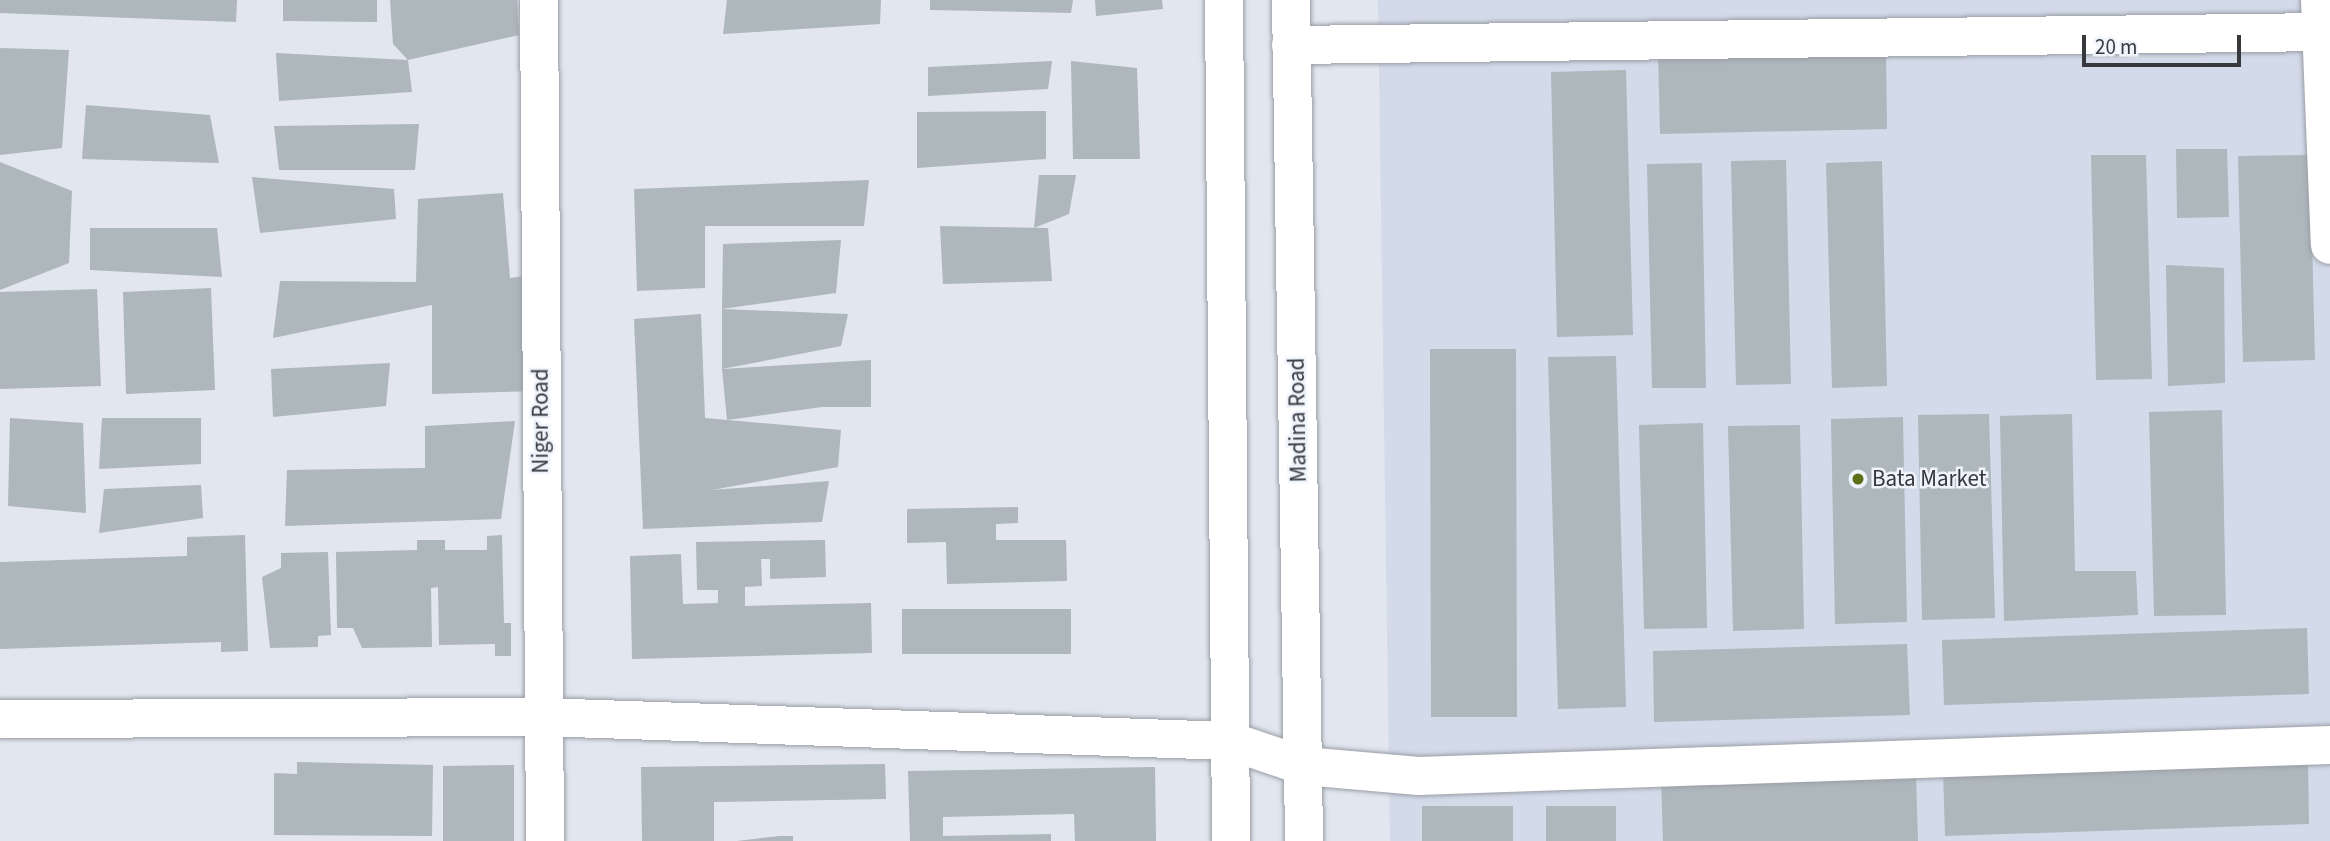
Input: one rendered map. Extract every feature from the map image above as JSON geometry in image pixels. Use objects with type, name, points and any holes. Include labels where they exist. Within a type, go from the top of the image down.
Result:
[{"type":"main road","name":"Niger Road","points":[[539,0],[542,717],[545,841]]},
{"type":"main road","points":[[1224,0],[1231,841]]},
{"type":"main road","name":"Madina Road","points":[[1291,0],[1304,841]]},
{"type":"main road","points":[[1292,45],[2324,21],[2330,244]]},
{"type":"main road","points":[[0,719],[542,717],[1230,741],[1304,766],[1419,776],[2330,745]]},
{"type":"shaded area","name":"Bata Market","points":[[1378,0],[2330,0],[2330,841],[1390,841]]},
{"type":"building","points":[[0,0],[237,0],[236,22],[0,13]]},
{"type":"building","points":[[283,0],[377,0],[377,22],[283,21]]},
{"type":"building","points":[[390,0],[517,0],[519,35],[408,60],[393,44]]},
{"type":"building","points":[[727,0],[881,0],[880,24],[723,34]]},
{"type":"building","points":[[930,0],[1073,0],[1071,13],[930,10]]},
{"type":"building","points":[[1095,0],[1162,0],[1163,9],[1096,16]]},
{"type":"building","points":[[0,48],[69,50],[62,148],[0,155]]},
{"type":"building","points":[[1886,50],[1887,129],[1660,134],[1658,54]]},
{"type":"building","points":[[276,53],[408,60],[412,92],[279,101]]},
{"type":"building","points":[[1052,61],[1048,89],[928,96],[928,67]]},
{"type":"building","points":[[1071,61],[1137,68],[1140,159],[1073,159]]},
{"type":"building","points":[[1626,70],[1633,335],[1557,337],[1551,72]]},
{"type":"building","points":[[86,105],[210,115],[219,163],[82,159]]},
{"type":"building","points":[[1046,111],[1046,159],[917,168],[917,112]]},
{"type":"building","points":[[419,124],[415,170],[279,170],[274,126]]},
{"type":"building","points":[[2176,149],[2227,149],[2229,217],[2177,218]]},
{"type":"building","points":[[2091,155],[2146,155],[2152,379],[2096,380]]},
{"type":"building","points":[[2310,155],[2315,360],[2243,362],[2238,156]]},
{"type":"building","points":[[1786,160],[1791,384],[1736,385],[1731,161]]},
{"type":"building","points":[[1882,161],[1887,386],[1832,388],[1826,163]]},
{"type":"building","points":[[0,162],[72,191],[69,263],[0,290]]},
{"type":"building","points":[[1702,163],[1706,388],[1652,388],[1647,164]]},
{"type":"building","points":[[1039,175],[1076,175],[1069,214],[1034,228]]},
{"type":"building","points":[[252,177],[394,189],[396,219],[260,233]]},
{"type":"building","points":[[869,180],[864,226],[705,226],[705,288],[637,291],[634,189]]},
{"type":"building","points":[[503,193],[510,278],[532,275],[538,391],[432,394],[432,305],[273,338],[280,281],[416,282],[418,199]]},
{"type":"building","points":[[940,226],[1048,228],[1052,281],[943,284]]},
{"type":"building","points":[[90,228],[217,228],[222,277],[90,270]]},
{"type":"building","points":[[841,240],[836,293],[722,309],[723,244]]},
{"type":"building","points":[[2166,265],[2224,268],[2225,383],[2168,386]]},
{"type":"building","points":[[211,288],[215,390],[126,394],[123,292]]},
{"type":"building","points":[[97,289],[101,386],[0,389],[0,292]]},
{"type":"building","points":[[722,309],[848,314],[841,346],[722,369]]},
{"type":"building","points":[[701,314],[705,418],[841,430],[838,467],[712,490],[829,481],[822,522],[643,529],[634,319]]},
{"type":"building","points":[[1430,349],[1516,349],[1517,717],[1431,717]]},
{"type":"building","points":[[1616,356],[1626,707],[1558,709],[1548,357]]},
{"type":"building","points":[[871,360],[871,407],[822,407],[727,420],[722,369]]},
{"type":"building","points":[[390,363],[386,406],[273,417],[271,369]]},
{"type":"building","points":[[2222,410],[2226,615],[2154,616],[2149,412]]},
{"type":"building","points":[[1989,414],[1995,618],[1922,620],[1918,415]]},
{"type":"building","points":[[2072,414],[2075,571],[2136,571],[2138,615],[2004,621],[2000,416]]},
{"type":"building","points":[[1903,417],[1907,622],[1835,624],[1831,419]]},
{"type":"building","points":[[10,418],[83,423],[86,513],[8,506]]},
{"type":"building","points":[[102,418],[201,418],[201,464],[99,469]]},
{"type":"building","points":[[515,421],[501,519],[285,526],[287,470],[425,468],[425,426]]},
{"type":"building","points":[[1703,423],[1707,628],[1644,629],[1639,425]]},
{"type":"building","points":[[1800,425],[1804,629],[1733,631],[1728,426]]},
{"type":"building","points":[[201,485],[203,518],[99,533],[104,489]]},
{"type":"building","points":[[1018,507],[1018,523],[996,524],[996,540],[1066,540],[1067,581],[947,584],[946,542],[907,543],[907,509]]},
{"type":"building","points":[[245,535],[248,651],[221,652],[221,642],[0,649],[0,562],[187,556],[187,537]]},
{"type":"building","points":[[502,535],[504,623],[511,623],[511,656],[495,656],[495,644],[439,645],[438,587],[431,588],[432,647],[362,648],[353,628],[337,628],[336,552],[417,550],[417,540],[445,540],[445,550],[487,550],[487,536]]},
{"type":"building","points":[[825,540],[826,577],[770,579],[770,559],[761,559],[762,586],[745,587],[745,606],[871,603],[872,653],[632,659],[630,556],[681,554],[683,604],[718,603],[718,590],[697,590],[696,542]]},
{"type":"building","points":[[328,552],[331,635],[318,636],[318,647],[270,648],[262,577],[281,568],[281,553]]},
{"type":"building","points":[[902,609],[1071,609],[1071,654],[902,654]]},
{"type":"building","points":[[2307,628],[2309,694],[1944,705],[1942,640]]},
{"type":"building","points":[[1907,644],[1910,715],[1654,722],[1653,651]]},
{"type":"building","points":[[2308,758],[2309,824],[1945,836],[1943,770]]},
{"type":"building","points":[[297,762],[433,765],[432,836],[274,835],[274,773],[297,774]]},
{"type":"building","points":[[885,764],[886,799],[714,802],[714,841],[642,841],[641,767]]},
{"type":"building","points":[[514,765],[514,841],[443,841],[443,766]]},
{"type":"building","points":[[1155,767],[1156,841],[1075,841],[1074,814],[943,817],[943,836],[1051,834],[1051,841],[910,841],[908,771]]},
{"type":"building","points":[[1916,774],[1918,841],[1663,841],[1661,781]]},
{"type":"building","points":[[1422,806],[1513,806],[1513,841],[1422,841]]},
{"type":"building","points":[[1546,806],[1616,806],[1616,841],[1546,841]]},
{"type":"building","points":[[793,836],[793,841],[737,841]]},
{"type":"place","name":"Bata Market","points":[[1858,479]]}]
